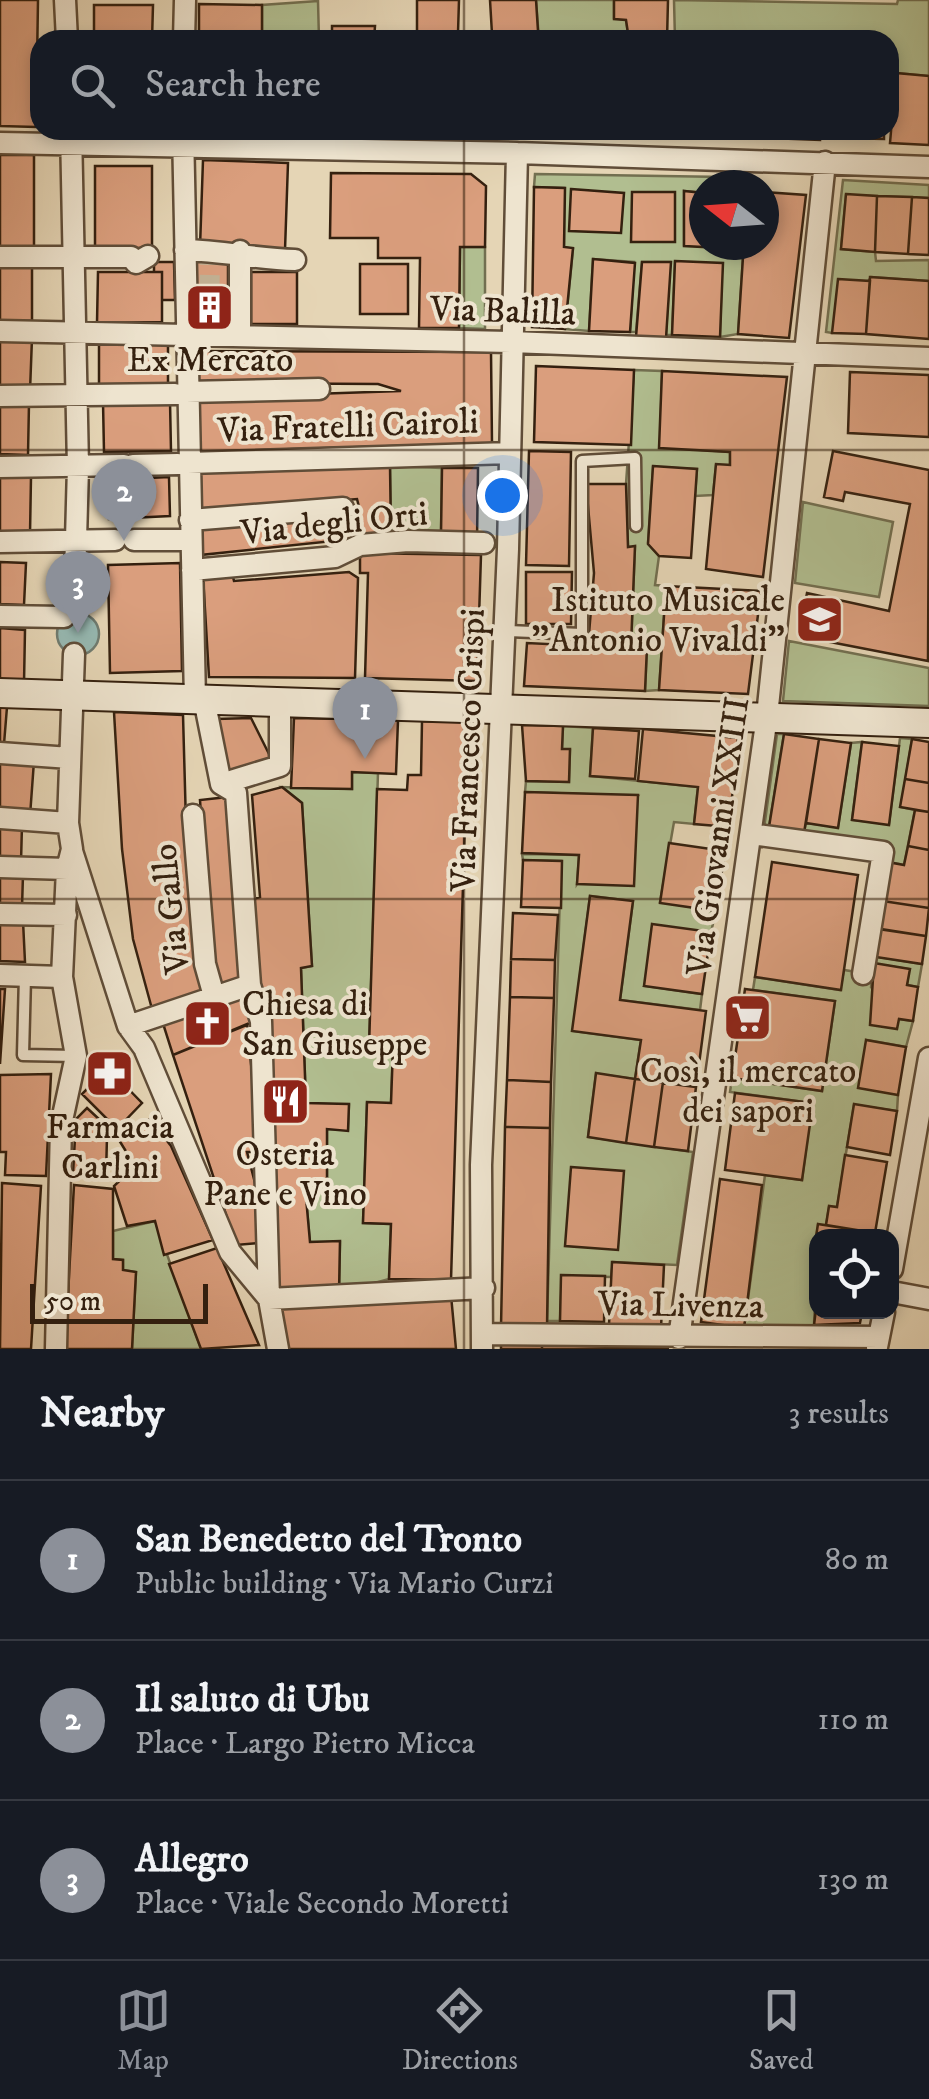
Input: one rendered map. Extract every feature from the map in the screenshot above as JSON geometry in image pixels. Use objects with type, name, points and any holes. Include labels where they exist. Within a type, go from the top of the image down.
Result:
[{"type":"street","points":[[65,0],[66,30]]},
{"type":"street","points":[[184,30],[185,0]]},
{"type":"street","points":[[0,144],[47,140]]},
{"type":"street","points":[[0,616],[69,614],[77,542],[78,467],[71,140]]},
{"type":"street","points":[[182,140],[158,255],[186,335],[180,393],[185,530],[192,570],[201,704],[221,784],[236,792],[250,984],[261,1022],[269,1299],[278,1349]]},
{"type":"street","points":[[227,140],[929,167]]},
{"type":"street","name":"Via Francesco Crispi","points":[[482,1342],[481,1165],[504,632],[517,153]]},
{"type":"street","name":"Via Giovanni XXIII","points":[[679,1338],[767,716],[825,162]]},
{"type":"street","points":[[0,256],[74,260],[240,251],[250,259],[296,260]]},
{"type":"street","points":[[240,251],[240,336]]},
{"type":"street","name":"Via Balilla","points":[[0,331],[511,342],[929,358]]},
{"type":"street","points":[[0,396],[320,389]]},
{"type":"street","name":"Via Fratelli Cairoli","points":[[0,467],[510,453]]},
{"type":"street","points":[[0,542],[124,540],[344,508]]},
{"type":"street","name":"Via degli Orti","points":[[192,570],[335,557],[360,546],[408,541],[484,543]]},
{"type":"street","points":[[56,1349],[61,1125],[76,1056],[62,977],[74,654]]},
{"type":"street","points":[[0,693],[201,704],[500,708],[929,722]]},
{"type":"street","points":[[221,784],[280,766],[280,711]]},
{"type":"street","points":[[0,753],[70,758]]},
{"type":"street","name":"Via Gallo","points":[[193,815],[205,964],[214,996]]},
{"type":"street","points":[[0,818],[68,823]]},
{"type":"street","points":[[750,834],[883,852],[863,974]]},
{"type":"street","points":[[69,859],[128,1026],[144,1048],[230,1252],[269,1299]]},
{"type":"street","points":[[0,866],[69,859]]},
{"type":"street","points":[[0,914],[66,915]]},
{"type":"street","points":[[0,975],[62,977]]},
{"type":"street","points":[[128,1026],[250,984]]},
{"type":"street","points":[[899,1229],[929,1058]]},
{"type":"street","points":[[269,1299],[484,1288]]},
{"type":"street","points":[[899,1293],[924,1298]]},
{"type":"street","name":"Via Livenza","points":[[482,1342],[679,1338],[878,1343]]},
{"type":"lane","points":[[504,632],[582,634],[582,461],[635,458],[636,526]]},
{"type":"lane","points":[[25,976],[23,1055],[76,1056]]},
{"type":"green space","points":[[536,0],[614,0],[614,18],[626,20],[628,30],[538,30]]},
{"type":"green space","points":[[674,0],[897,4],[898,0],[929,0],[929,76],[899,73],[899,30],[675,30]]},
{"type":"green space","points":[[318,1],[319,30],[262,30],[262,5]]},
{"type":"green space","points":[[535,174],[689,176],[689,192],[684,191],[684,245],[689,245],[689,260],[743,260],[738,334],[720,337],[722,264],[675,262],[672,335],[666,335],[670,262],[642,262],[636,332],[630,332],[634,262],[593,259],[589,331],[565,329],[573,249],[564,247],[564,188],[534,187]]},
{"type":"green space","points":[[843,180],[929,185],[929,198],[846,195],[841,249],[875,252],[876,261],[929,260],[929,281],[871,277],[832,333],[826,332]]},
{"type":"green space","points":[[460,247],[485,247],[485,329],[459,328]]},
{"type":"green space","points":[[634,370],[662,371],[660,447],[730,452],[730,465],[716,465],[713,495],[695,496],[697,469],[653,467],[648,543],[659,556],[655,585],[666,586],[659,690],[645,691],[647,647],[631,646],[635,547],[628,547],[626,484]]},
{"type":"green space","points":[[390,466],[442,468],[441,534],[391,535]]},
{"type":"green space","points":[[803,502],[893,522],[879,597],[795,583]]},
{"type":"green space","points":[[789,641],[929,668],[929,706],[783,701]]},
{"type":"green space","points":[[563,726],[593,728],[590,776],[698,787],[694,824],[674,822],[660,902],[716,911],[711,932],[645,986],[702,994],[700,1010],[620,1000],[633,901],[590,896],[573,1031],[641,1040],[635,1079],[596,1074],[588,1137],[693,1152],[677,1265],[613,1262],[611,1277],[562,1276],[560,1321],[547,1321],[561,861],[523,860],[522,854],[579,855],[577,884],[638,796],[525,792],[526,781],[569,782],[570,750],[562,749]]},
{"type":"green space","points":[[777,734],[784,734],[769,827],[804,832],[806,823],[838,827],[851,743],[862,742],[852,820],[889,824],[900,738],[912,739],[901,807],[915,810],[904,865],[763,836]]},
{"type":"green space","points":[[352,772],[378,773],[369,1046],[393,1048],[391,1103],[367,1103],[363,1223],[391,1224],[389,1279],[339,1293],[340,1242],[310,1242],[305,1186],[327,1183],[327,1129],[348,1130],[349,1105],[306,1103],[301,968],[312,966],[302,803],[282,787],[352,789]]},
{"type":"green space","points":[[866,955],[922,964],[918,987],[907,985],[909,969],[874,964],[871,987],[899,1019],[913,1021],[906,1047],[867,1040],[898,1095],[897,1111],[854,1105],[837,1207],[829,1207],[826,1225],[809,1229],[809,1319],[814,1319],[814,1325],[744,1328],[765,1175],[802,1180],[812,1103],[730,1092],[732,1078],[822,1091],[835,1001],[753,990],[755,977],[840,990],[844,970],[863,973]]},
{"type":"green space","points":[[155,1221],[201,1349],[132,1349],[136,1272],[123,1270],[123,1260],[113,1259],[113,1231]]},
{"type":"water","points":[[78,613],[93,619],[99,634],[93,649],[78,655],[63,649],[57,634],[63,619]]},
{"type":"building","points":[[0,0],[38,0],[38,30],[30,30],[30,127],[0,126]]},
{"type":"building","points":[[417,0],[459,0],[458,30],[417,30]]},
{"type":"building","points":[[490,0],[536,0],[538,30],[492,30]]},
{"type":"building","points":[[614,0],[668,0],[667,30],[628,30],[626,20],[614,19]]},
{"type":"building","points":[[199,4],[262,5],[262,30],[199,30]]},
{"type":"building","points":[[94,5],[153,5],[152,30],[94,30]]},
{"type":"building","points":[[332,26],[375,26],[375,30],[332,30]]},
{"type":"building","points":[[899,73],[929,76],[929,145],[890,143],[899,140]]},
{"type":"building","points":[[0,155],[34,155],[34,247],[0,247]]},
{"type":"building","points":[[203,160],[288,163],[285,250],[200,247]]},
{"type":"building","points":[[95,166],[152,166],[152,248],[95,248]]},
{"type":"building","points":[[331,173],[471,174],[486,186],[485,247],[460,247],[459,328],[419,328],[420,258],[378,258],[378,238],[330,238]]},
{"type":"building","points":[[534,187],[565,188],[564,247],[573,248],[565,329],[532,327]]},
{"type":"building","points":[[571,189],[624,193],[621,233],[569,231]]},
{"type":"building","points":[[684,191],[689,192],[689,246],[684,246]]},
{"type":"building","points":[[632,192],[675,192],[675,242],[631,242]]},
{"type":"building","points":[[779,193],[806,195],[789,338],[738,334],[743,260],[779,260]]},
{"type":"building","points":[[846,194],[877,196],[875,252],[841,249]]},
{"type":"building","points":[[877,196],[912,197],[908,254],[875,252]]},
{"type":"building","points":[[912,197],[929,198],[929,255],[908,254]]},
{"type":"building","name":"Ex Mercato","points":[[192,253],[228,253],[228,325],[192,325]]},
{"type":"building","points":[[593,259],[635,263],[630,332],[589,331]]},
{"type":"building","points":[[675,261],[723,263],[720,337],[672,335]]},
{"type":"building","points":[[154,262],[174,262],[175,300],[162,300],[162,272],[154,272]]},
{"type":"building","points":[[642,262],[671,262],[666,338],[636,337]]},
{"type":"building","points":[[360,264],[408,264],[408,314],[360,314]]},
{"type":"building","points":[[0,265],[32,265],[32,321],[0,321]]},
{"type":"building","points":[[98,272],[162,272],[162,322],[97,323]]},
{"type":"building","points":[[251,272],[297,272],[297,324],[251,324]]},
{"type":"building","points":[[870,277],[929,281],[929,339],[866,334]]},
{"type":"building","points":[[838,279],[870,281],[866,334],[832,333]]},
{"type":"building","points":[[0,337],[32,338],[30,391],[0,389]]},
{"type":"building","points":[[99,339],[168,340],[168,387],[99,387]]},
{"type":"building","points":[[196,351],[491,352],[492,443],[197,452],[195,398],[401,391],[378,384],[196,383]]},
{"type":"building","points":[[536,366],[634,370],[631,445],[534,442]]},
{"type":"building","points":[[662,371],[787,377],[763,577],[706,569],[716,464],[730,465],[730,452],[659,448]]},
{"type":"building","points":[[850,372],[929,375],[929,437],[848,433]]},
{"type":"building","points":[[170,401],[171,451],[104,452],[103,402]]},
{"type":"building","points":[[0,403],[29,403],[28,455],[0,454]]},
{"type":"building","points":[[529,451],[571,452],[569,566],[526,565]]},
{"type":"building","points":[[833,451],[929,470],[928,661],[799,636],[807,593],[889,611],[910,504],[845,492],[843,501],[824,497]]},
{"type":"building","points":[[390,466],[391,535],[200,555],[198,527],[360,511],[357,499],[201,512],[199,473]]},
{"type":"building","points":[[653,466],[697,469],[691,558],[659,556],[648,544]]},
{"type":"building","points":[[442,468],[478,468],[477,541],[441,534]]},
{"type":"building","points":[[0,476],[31,477],[30,534],[0,533]]},
{"type":"building","points":[[169,477],[170,516],[109,519],[107,480]]},
{"type":"building","points":[[586,484],[626,484],[628,547],[635,546],[631,646],[647,647],[645,691],[524,686],[527,643],[588,646],[594,573]]},
{"type":"building","points":[[360,553],[481,555],[477,681],[365,678],[368,573],[360,573]]},
{"type":"building","points":[[0,562],[26,563],[24,605],[0,604]]},
{"type":"building","points":[[180,563],[182,671],[110,673],[108,565]]},
{"type":"building","points":[[349,572],[358,578],[355,678],[209,677],[203,576],[232,573],[234,581]]},
{"type":"building","points":[[526,572],[572,572],[571,624],[526,624]]},
{"type":"building","points":[[666,586],[761,591],[748,694],[659,690]]},
{"type":"building","points":[[0,628],[25,630],[24,683],[0,682]]},
{"type":"building","points":[[0,706],[7,707],[4,744],[0,743]]},
{"type":"building","points":[[114,712],[183,715],[186,824],[208,992],[152,1009],[133,939],[122,849]]},
{"type":"building","points":[[251,718],[271,758],[225,776],[216,719]]},
{"type":"building","points":[[294,718],[398,720],[396,774],[352,772],[352,789],[291,788]]},
{"type":"building","points":[[422,721],[468,722],[451,1280],[389,1279],[391,1224],[363,1223],[367,1102],[391,1103],[393,1048],[369,1047],[377,789],[407,790],[408,775],[421,775]]},
{"type":"building","points":[[522,725],[563,726],[562,749],[570,749],[569,782],[526,781]]},
{"type":"building","points":[[593,728],[639,731],[635,779],[590,776]]},
{"type":"building","points":[[643,729],[738,738],[729,827],[694,824],[698,787],[638,781]]},
{"type":"building","points":[[784,734],[819,739],[804,833],[769,827]]},
{"type":"building","points":[[819,739],[851,743],[838,828],[806,823]]},
{"type":"building","points":[[912,739],[929,742],[929,783],[905,779]]},
{"type":"building","points":[[862,742],[899,746],[889,825],[852,820]]},
{"type":"building","points":[[0,759],[34,761],[30,816],[0,814]]},
{"type":"building","points":[[905,779],[929,783],[929,812],[900,807]]},
{"type":"building","points":[[282,787],[302,803],[312,966],[301,968],[306,1103],[349,1104],[348,1131],[327,1129],[327,1183],[305,1186],[310,1242],[340,1241],[339,1293],[278,1296],[253,899],[260,897],[252,795]]},
{"type":"building","points":[[525,792],[638,795],[634,886],[577,884],[579,855],[522,853]]},
{"type":"building","points":[[228,797],[242,980],[218,986],[212,979],[200,800]]},
{"type":"building","points":[[915,810],[929,812],[929,850],[908,846]]},
{"type":"building","points":[[0,824],[22,825],[21,862],[0,861]]},
{"type":"building","points":[[669,843],[725,851],[716,911],[660,903]]},
{"type":"building","points":[[908,846],[929,850],[929,908],[876,900],[882,861],[904,865]]},
{"type":"building","points":[[523,860],[562,861],[561,908],[521,907]]},
{"type":"building","points":[[772,862],[858,875],[841,990],[755,977]]},
{"type":"building","points":[[0,874],[23,875],[22,907],[0,906]]},
{"type":"building","points":[[590,896],[633,901],[620,1000],[706,1011],[696,1087],[635,1079],[641,1040],[572,1031]]},
{"type":"building","points":[[876,900],[929,908],[926,936],[871,928]]},
{"type":"building","points":[[513,913],[558,915],[555,960],[511,959]]},
{"type":"building","points":[[0,920],[23,921],[25,962],[0,961]]},
{"type":"building","points":[[652,924],[711,932],[702,994],[644,986]]},
{"type":"building","points":[[881,929],[926,936],[922,964],[876,957]]},
{"type":"building","points":[[511,959],[555,960],[554,998],[510,997]]},
{"type":"building","points":[[874,963],[910,969],[907,985],[918,987],[913,1021],[899,1019],[897,1029],[870,1025]]},
{"type":"building","points":[[0,989],[5,989],[0,1064]]},
{"type":"building","name":"Chiesa di San Giuseppe","points":[[243,989],[254,1022],[173,1055],[160,1014]]},
{"type":"building","points":[[745,989],[835,1001],[822,1091],[732,1078]]},
{"type":"building","points":[[510,997],[554,998],[551,1082],[507,1080]]},
{"type":"building","points":[[247,1024],[260,1152],[247,1152],[262,1210],[258,1243],[236,1245],[173,1055]]},
{"type":"building","points":[[866,1040],[906,1047],[898,1095],[858,1088]]},
{"type":"building","points":[[108,1068],[142,1103],[117,1129],[82,1094]]},
{"type":"building","points":[[596,1073],[635,1079],[626,1143],[588,1137]]},
{"type":"building","points":[[51,1074],[46,1176],[5,1175],[6,1152],[0,1152],[0,1075]]},
{"type":"building","points":[[635,1079],[663,1082],[654,1147],[626,1143]]},
{"type":"building","points":[[507,1080],[551,1082],[550,1128],[505,1127]]},
{"type":"building","points":[[663,1082],[696,1087],[688,1151],[654,1147]]},
{"type":"building","points":[[735,1093],[813,1103],[802,1180],[725,1170]]},
{"type":"building","points":[[854,1104],[897,1111],[890,1155],[847,1147]]},
{"type":"building","points":[[87,1108],[113,1132],[107,1136],[106,1176],[73,1174],[76,1119]]},
{"type":"building","points":[[150,1119],[171,1146],[213,1240],[164,1255],[155,1221],[127,1226],[114,1186],[135,1166],[119,1140]]},
{"type":"building","points":[[505,1127],[550,1128],[547,1328],[501,1327]]},
{"type":"building","points":[[845,1155],[887,1162],[876,1229],[826,1225],[829,1206],[837,1207]]},
{"type":"building","points":[[571,1167],[624,1171],[618,1250],[565,1246]]},
{"type":"building","points":[[720,1179],[762,1185],[744,1328],[701,1322]]},
{"type":"building","points":[[2,1183],[41,1186],[31,1349],[0,1349]]},
{"type":"building","points":[[74,1185],[113,1189],[113,1259],[123,1260],[123,1270],[136,1272],[132,1349],[65,1349]]},
{"type":"building","points":[[818,1224],[850,1229],[817,1229]]},
{"type":"building","points":[[217,1248],[259,1345],[201,1349],[169,1264]]},
{"type":"building","points":[[612,1262],[664,1265],[661,1328],[609,1325]]},
{"type":"building","points":[[561,1275],[605,1276],[604,1322],[560,1321]]},
{"type":"building","points":[[451,1295],[456,1349],[284,1349],[279,1304]]},
{"type":"building","points":[[815,1319],[861,1319],[860,1323],[814,1325]]},
{"type":"building","points":[[501,1344],[542,1345],[542,1349],[501,1349]]},
{"type":"building","points":[[542,1345],[669,1348],[542,1349]]},
{"type":"tunnel","points":[[209,325],[210,253]]},
{"type":"place","name":"Ex Mercato","points":[[210,307]]},
{"type":"place","name":"Il saluto di Ubu","points":[[124,541]]},
{"type":"place","name":"Istituto Musicale \"Antonio Vivaldi\"","points":[[820,619]]},
{"type":"place","name":"Allegro","points":[[78,633]]},
{"type":"place","name":"San Benedetto del Tronto","points":[[365,759]]},
{"type":"place","name":"Così, il mercato dei sapori","points":[[748,1018]]},
{"type":"place","name":"Chiesa di San Giuseppe","points":[[207,1023]]},
{"type":"place","name":"Farmacia Carlini","points":[[110,1074]]},
{"type":"place","name":"Osteria Pane e Vino","points":[[285,1101]]}]
